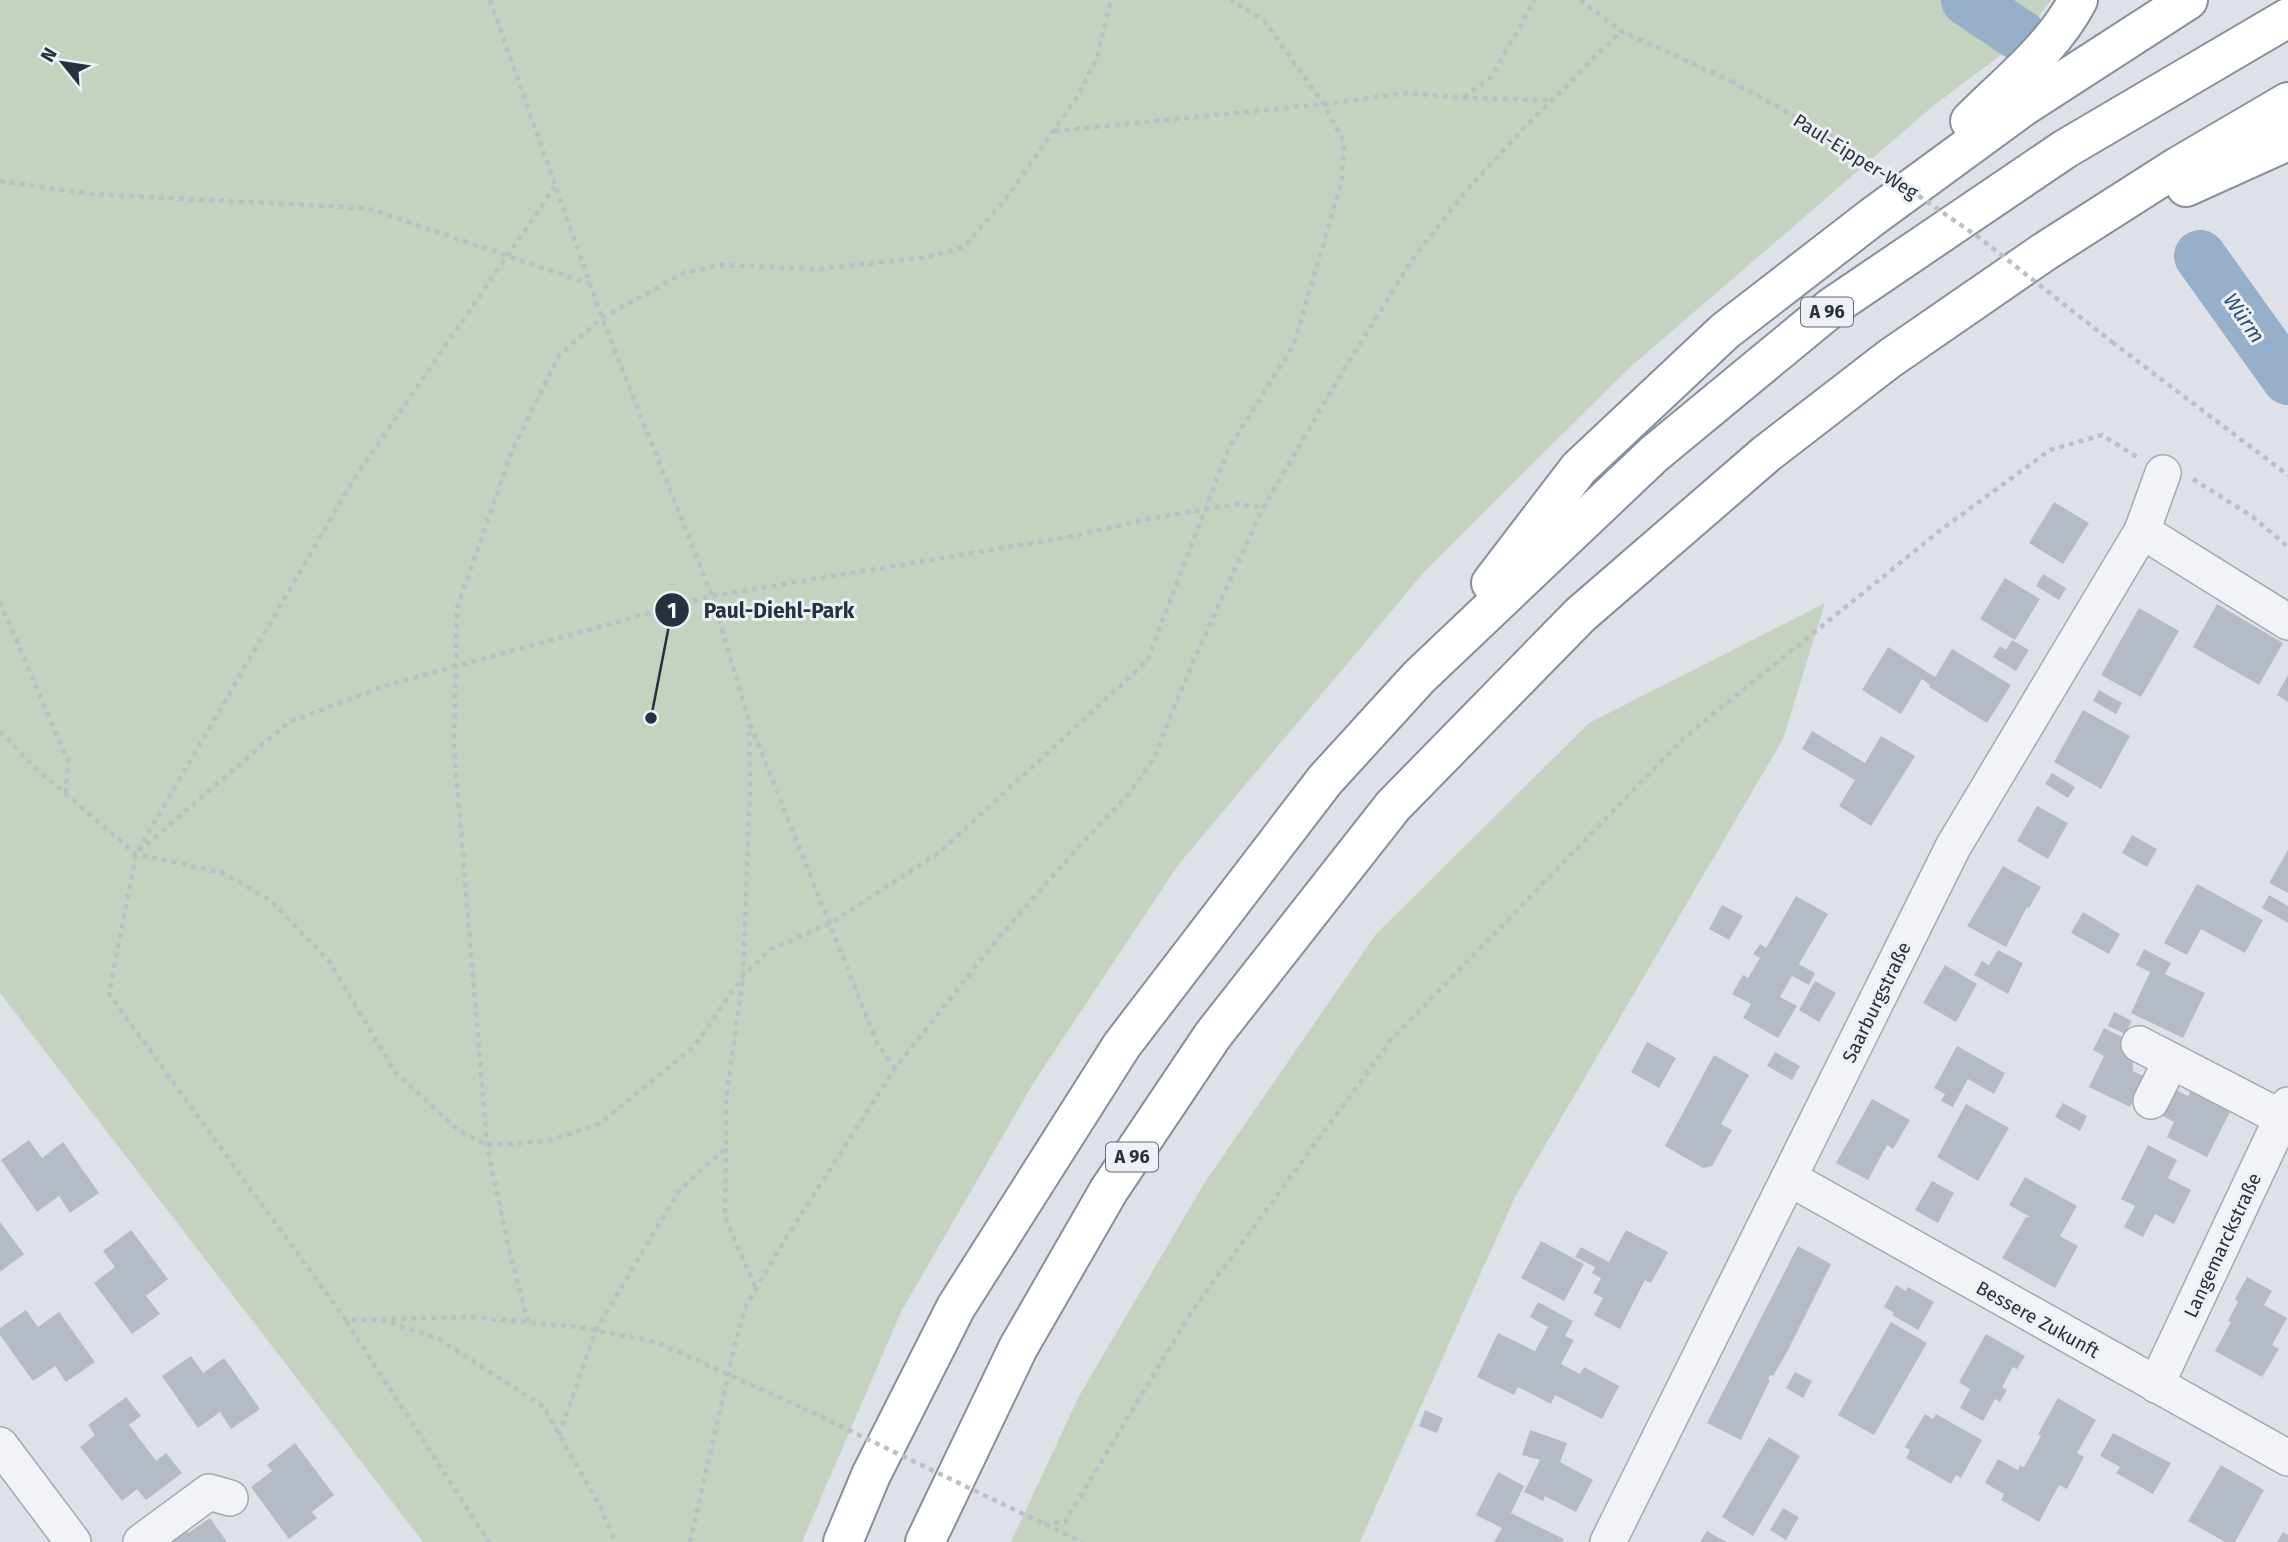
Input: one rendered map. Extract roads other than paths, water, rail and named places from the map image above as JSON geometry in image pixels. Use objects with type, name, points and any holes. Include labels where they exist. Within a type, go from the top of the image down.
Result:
[{"type":"highway","points":[[1871,218],[2042,50],[2063,25],[2078,0]]},
{"type":"highway","points":[[1419,677],[1579,468],[1725,331],[1871,218],[2024,106],[2188,0]]},
{"type":"highway","name":"A 96","points":[[843,1542],[871,1475],[957,1307],[1122,1045],[1325,780],[1419,677],[1654,454],[1832,307],[2065,149],[2288,18]]},
{"type":"highway","name":"A 96","points":[[925,1542],[1018,1348],[1109,1190],[1213,1035],[1393,807],[1580,615],[1766,454],[1889,359],[2044,252],[2178,167],[2288,102]]},
{"type":"highway","points":[[2044,252],[2288,141]]},
{"type":"street","name":"Saarburgstraße","points":[[1608,1542],[1953,847],[2142,531],[2163,473]]},
{"type":"street","points":[[2142,531],[2288,622]]},
{"type":"street","points":[[2139,1044],[2285,1112]]},
{"type":"street","points":[[2151,1101],[2171,1061]]},
{"type":"street","name":"Langemarckstraße","points":[[2156,1385],[2285,1112]]},
{"type":"street","name":"Bessere Zukunft","points":[[1789,1178],[2288,1458]]},
{"type":"street","points":[[0,1445],[73,1542]]},
{"type":"street","points":[[141,1542],[209,1492],[230,1498]]},
{"type":"waterway","name":"Würm","points":[[1967,0],[2021,36]]},
{"type":"waterway","name":"Würm","points":[[2200,256],[2288,379]]},
{"type":"place","name":"Paul-Diehl-Park","points":[[651,718]]}]
